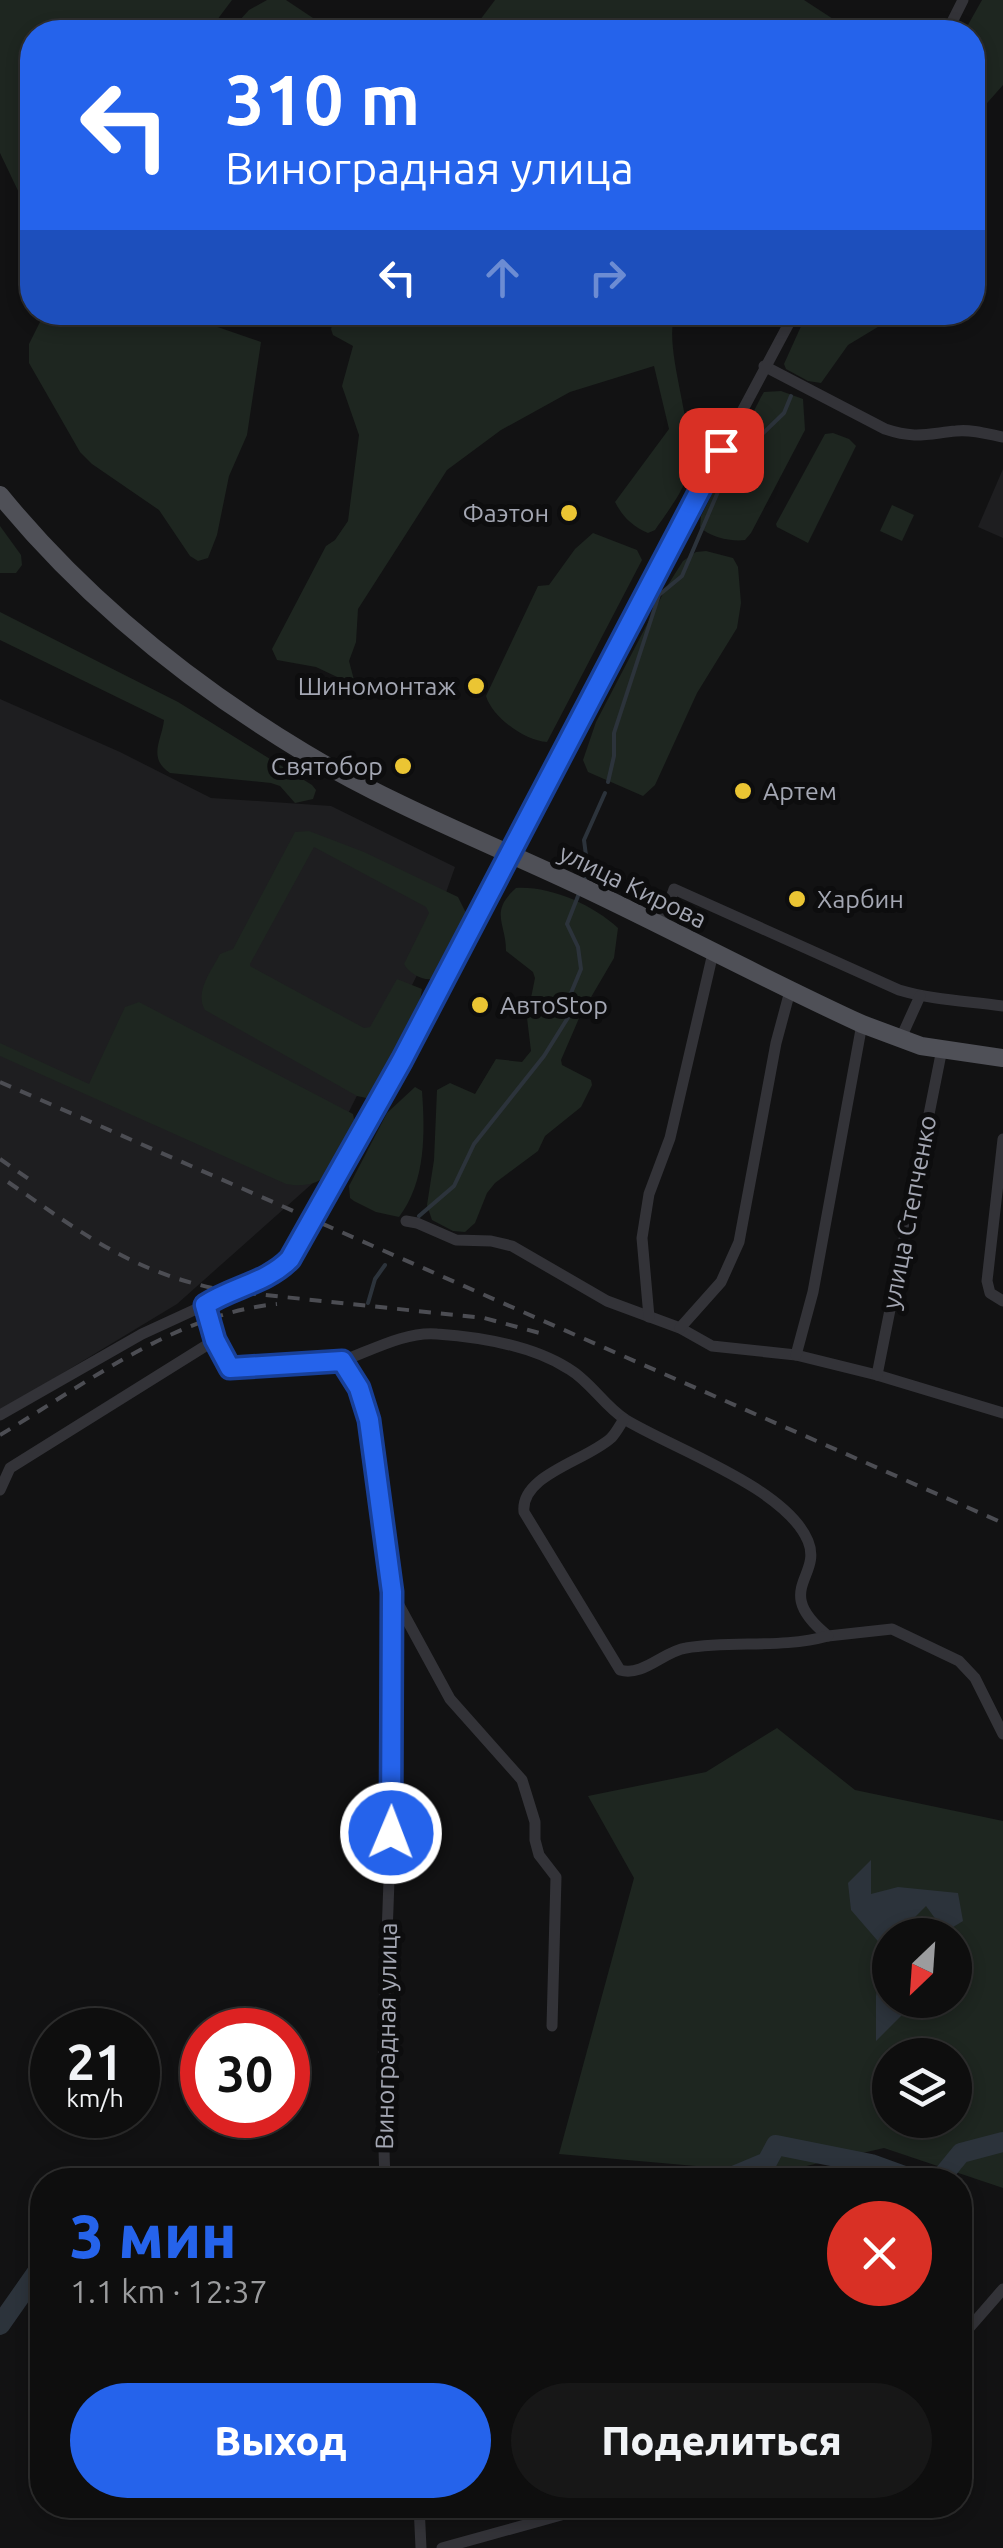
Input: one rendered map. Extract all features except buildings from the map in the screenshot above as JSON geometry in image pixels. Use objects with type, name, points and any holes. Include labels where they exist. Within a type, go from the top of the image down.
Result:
[{"type":"main road","name":"улица Кирова","points":[[0,495],[41,545],[105,607],[205,688],[306,754],[862,1024],[900,1040],[1003,1058]]},
{"type":"street","points":[[0,1415],[142,1334],[226,1291],[278,1271],[290,1259],[373,1114],[787,325]]},
{"type":"street","points":[[764,366],[885,429],[907,436],[957,430],[1003,437]]},
{"type":"street","points":[[661,926],[674,889],[899,990],[932,1000],[959,998],[1003,1006]]},
{"type":"street","points":[[650,1316],[642,1238],[649,1194],[670,1138],[713,953]]},
{"type":"street","points":[[680,1328],[721,1282],[739,1242],[776,1042],[790,992]]},
{"type":"street","points":[[900,1040],[920,996]]},
{"type":"street","points":[[796,1356],[813,1292],[862,1024]]},
{"type":"street","name":"улица Степченко","points":[[878,1375],[942,1050]]},
{"type":"street","points":[[1003,1139],[987,1281],[990,1293],[1003,1301]]},
{"type":"street","points":[[406,1221],[456,1240],[512,1246],[607,1301],[680,1328],[712,1346],[796,1356],[878,1375],[1003,1413]]},
{"type":"street","points":[[205,1305],[215,1340],[230,1368],[342,1361],[398,1340],[433,1333],[530,1351],[570,1369],[624,1418],[781,1506],[808,1542],[810,1558],[800,1602],[828,1636]]},
{"type":"street","points":[[0,1490],[10,1468],[215,1340]]},
{"type":"street","name":"Виноградная улица","points":[[342,1361],[359,1388],[369,1420],[392,1592],[392,1808],[382,2099],[385,2168]]},
{"type":"street","points":[[624,1418],[612,1437],[534,1484],[523,1501],[524,1512],[620,1670],[637,1670],[683,1648],[802,1644],[828,1636],[892,1628],[959,1662],[975,1678],[1003,1734]]},
{"type":"street","name":"Виноградная улица","points":[[392,1592],[450,1700],[522,1780],[536,1822],[539,1854],[556,1878],[552,2026]]},
{"type":"street","points":[[972,2325],[1003,2289]]},
{"type":"street","points":[[420,2518],[421,2548]]},
{"type":"street","points":[[442,2548],[550,2518]]},
{"type":"shaded area","points":[[0,0],[232,0],[217,20],[20,20],[20,195],[0,153]]},
{"type":"shaded area","points":[[267,0],[286,0],[316,20],[240,20]]},
{"type":"shaded area","points":[[495,0],[804,0],[835,20],[480,20]]},
{"type":"shaded area","points":[[982,0],[1003,0],[1003,85],[985,105],[985,20],[971,20]]},
{"type":"shaded area","points":[[38,325],[212,325],[261,342],[247,435],[229,476],[217,535],[208,558],[198,561],[190,556],[159,510],[80,452],[29,363],[29,344]]},
{"type":"shaded area","points":[[332,325],[672,325],[690,451],[689,468],[680,492],[655,530],[648,533],[628,520],[615,502],[669,429],[654,366],[570,392],[501,430],[447,470],[358,609],[356,642],[349,661],[352,684],[316,667],[277,660],[272,649],[326,546],[348,521],[359,435],[342,386],[353,346],[333,335]]},
{"type":"shaded area","points":[[801,325],[881,325],[848,345],[821,383],[808,381],[784,364]]},
{"type":"shaded area","points":[[781,391],[803,399],[805,430],[745,540],[709,534],[700,527],[701,516],[764,392]]},
{"type":"shaded area","points":[[833,433],[856,446],[808,543],[776,524],[825,434]]},
{"type":"shaded area","points":[[1003,469],[1003,538],[978,527]]},
{"type":"shaded area","points":[[892,505],[914,515],[902,541],[880,531]]},
{"type":"shaded area","points":[[0,526],[21,555],[22,565],[16,573],[0,573]]},
{"type":"shaded area","points":[[593,533],[637,550],[642,560],[547,742],[538,741],[502,720],[486,696],[538,586],[549,585],[575,549]]},
{"type":"shaded area","points":[[696,552],[733,558],[738,567],[741,603],[737,628],[697,693],[655,785],[643,796],[588,772],[583,760],[596,722],[666,588],[683,561]]},
{"type":"shaded area","points":[[0,612],[178,702],[312,785],[316,790],[313,799],[295,803],[280,786],[271,783],[170,773],[157,755],[164,720],[0,640]]},
{"type":"shaded area","points":[[0,699],[211,798],[331,806],[455,867],[417,975],[314,1182],[177,1304],[0,1411]]},
{"type":"shaded area","points":[[309,831],[364,852],[458,897],[466,913],[435,978],[418,976],[404,964],[429,913],[426,907],[314,847],[250,964],[364,1028],[370,1027],[397,979],[422,989],[419,1006],[371,1099],[357,1096],[205,1010],[202,1003],[209,974],[220,954],[233,949],[295,832]]},
{"type":"shaded area","points":[[516,888],[543,890],[571,899],[618,928],[614,958],[580,1016],[561,1060],[562,1065],[591,1080],[592,1085],[581,1107],[545,1136],[538,1151],[495,1183],[475,1223],[465,1232],[453,1231],[432,1220],[427,1205],[434,1160],[437,1090],[450,1083],[475,1094],[496,1059],[522,1062],[531,1051],[527,1018],[535,978],[533,972],[506,951],[501,918],[503,904]]},
{"type":"shaded area","points":[[139,1002],[353,1114],[355,1124],[338,1160],[324,1178],[302,1185],[286,1184],[0,1056],[0,1043],[89,1084],[125,1007]]},
{"type":"shaded area","points":[[415,1087],[422,1091],[422,1156],[414,1188],[399,1217],[354,1201],[349,1186],[387,1113]]},
{"type":"shaded area","points":[[777,1728],[855,1790],[1003,1821],[1003,2188],[972,2178],[972,2168],[944,2168],[884,2148],[798,2168],[719,2168],[559,2154],[634,1878],[588,1796],[706,1772]]},
{"type":"shaded area","points":[[871,1860],[871,1894],[898,1887],[958,1893],[962,1918],[935,1918],[926,1906],[914,1918],[872,1918],[872,1934],[851,1910],[848,1883]]},
{"type":"shaded area","points":[[876,2018],[899,2018],[879,2038]]},
{"type":"waterway","points":[[608,782],[614,733],[659,595],[682,576],[729,466],[784,413],[791,396]]},
{"type":"waterway","points":[[584,882],[588,871],[584,840],[605,793]]},
{"type":"waterway","points":[[419,1216],[454,1186],[474,1144],[544,1056],[569,1016],[571,993],[581,969],[578,947],[567,924],[580,891]]},
{"type":"waterway","points":[[368,1303],[375,1279],[385,1265]]},
{"type":"waterway","points":[[949,2168],[961,2153],[1003,2142]]},
{"type":"waterway","points":[[753,2168],[767,2162],[776,2145],[882,2168]]},
{"type":"waterway","points":[[0,2325],[30,2282]]},
{"type":"railway","points":[[0,1082],[1003,1523]]},
{"type":"railway","points":[[0,1159],[33,1182]]},
{"type":"railway","points":[[8,1182],[111,1250],[193,1283],[227,1291],[484,1318],[547,1335]]},
{"type":"railway","points":[[0,1435],[167,1336],[239,1310],[277,1304]]},
{"type":"place","name":"Фаэтон","points":[[569,513]]},
{"type":"place","name":"Шиномонтаж","points":[[476,686]]},
{"type":"place","name":"Святобор","points":[[403,766]]},
{"type":"place","name":"Артем","points":[[743,791]]},
{"type":"place","name":"Харбин","points":[[797,899]]},
{"type":"place","name":"АвтоStop","points":[[480,1005]]},
{"type":"route","points":[[391,1833],[392,1592],[369,1420],[359,1388],[342,1361],[230,1368],[215,1340],[205,1305],[226,1291],[278,1271],[290,1259],[402,1060],[721,450]]}]
